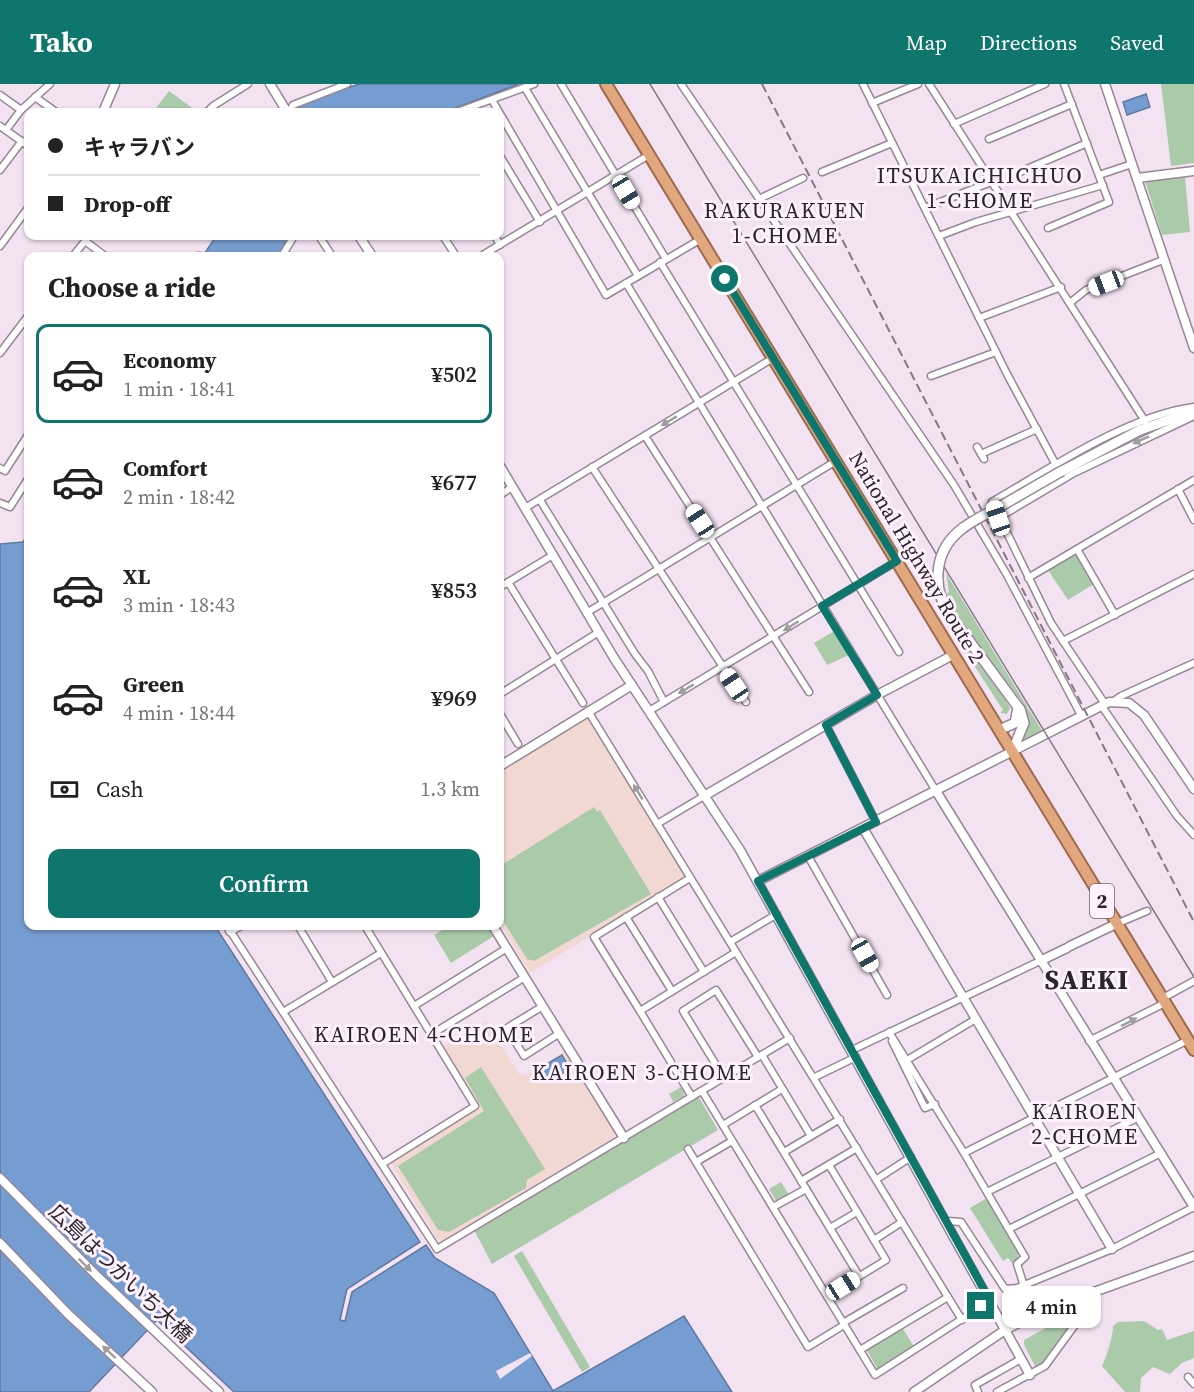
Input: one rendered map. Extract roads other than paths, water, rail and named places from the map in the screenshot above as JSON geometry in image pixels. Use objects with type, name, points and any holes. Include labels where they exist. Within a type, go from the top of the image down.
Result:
[{"type":"highway","name":"National Highway Route 2","points":[[606,84],[1191,1045]]},
{"type":"main road","points":[[1012,752],[1024,723],[1022,712],[943,604],[937,581],[940,558],[952,538],[967,525],[1059,468],[1130,435],[1194,409]]},
{"type":"main road","points":[[999,730],[1010,726],[1017,718],[1015,702]]},
{"type":"street","points":[[0,170],[22,141],[3,128],[50,84]]},
{"type":"street","points":[[106,108],[112,98],[115,84]]},
{"type":"street","points":[[212,108],[237,86],[248,84]]},
{"type":"street","points":[[270,84],[285,108]]},
{"type":"street","points":[[291,108],[293,105],[347,84]]},
{"type":"street","points":[[476,108],[534,84]]},
{"type":"street","points":[[561,84],[734,381],[898,652]]},
{"type":"street","points":[[681,84],[954,485],[1018,594],[1081,715]]},
{"type":"street","points":[[863,84],[996,352],[1059,468]]},
{"type":"street","points":[[872,103],[918,84]]},
{"type":"street","points":[[929,84],[1010,213],[1071,302],[1145,421]]},
{"type":"street","points":[[954,124],[1032,87],[1045,84]]},
{"type":"street","points":[[1048,228],[1109,202],[1064,84]]},
{"type":"street","points":[[1105,84],[1194,348]]},
{"type":"street","points":[[525,88],[638,276]]},
{"type":"street","points":[[0,94],[21,110]]},
{"type":"street","points":[[35,97],[50,108]]},
{"type":"street","points":[[492,100],[497,108]]},
{"type":"street","points":[[989,139],[1072,104]]},
{"type":"street","points":[[504,121],[606,295],[701,239]]},
{"type":"street","points":[[822,172],[892,143]]},
{"type":"street","points":[[1013,175],[1087,143]]},
{"type":"street","points":[[488,252],[649,155]]},
{"type":"street","points":[[504,163],[540,222]]},
{"type":"street","points":[[1099,175],[1132,164]]},
{"type":"street","points":[[1137,178],[1194,171]]},
{"type":"street","points":[[759,199],[803,178]]},
{"type":"street","points":[[926,208],[991,182]]},
{"type":"street","points":[[939,236],[1103,185]]},
{"type":"street","points":[[0,246],[24,213]]},
{"type":"street","points":[[76,252],[85,240]]},
{"type":"street","points":[[89,240],[101,252]]},
{"type":"street","points":[[497,240],[500,245]]},
{"type":"street","points":[[1071,302],[1086,290],[1163,260]]},
{"type":"street","points":[[626,283],[1089,1041],[1194,1207],[1112,1249],[1024,1286],[1005,1288],[961,1222],[947,1221]]},
{"type":"street","points":[[979,318],[1061,287]]},
{"type":"street","points":[[0,353],[24,321]]},
{"type":"street","points":[[931,376],[996,352]]},
{"type":"street","points":[[525,508],[773,358]]},
{"type":"street","points":[[1193,834],[1103,704],[1063,641],[1028,578],[992,502],[1145,421],[1176,410],[1194,409]]},
{"type":"street","points":[[998,518],[1091,464],[1194,416]]},
{"type":"street","points":[[977,447],[983,456],[1037,429]]},
{"type":"street","points":[[645,436],[809,692]]},
{"type":"street","points":[[0,468],[5,471],[24,441]]},
{"type":"street","points":[[588,612],[836,462]]},
{"type":"street","points":[[592,467],[746,702]]},
{"type":"street","points":[[504,473],[632,685],[704,796],[714,807],[758,881],[1030,1375]]},
{"type":"street","points":[[1028,578],[1194,480]]},
{"type":"street","points":[[0,503],[10,507],[24,484]]},
{"type":"street","points":[[504,493],[512,488]]},
{"type":"street","points":[[1178,489],[1194,520]]},
{"type":"street","points":[[540,500],[648,671],[664,702]]},
{"type":"street","points":[[1077,549],[1115,615]]},
{"type":"street","points":[[504,584],[553,555]]},
{"type":"street","points":[[649,711],[897,561]]},
{"type":"street","points":[[1063,641],[1194,574]]},
{"type":"street","points":[[508,582],[815,1077],[962,1320]]},
{"type":"street","points":[[504,692],[599,632]]},
{"type":"street","points":[[657,824],[877,695],[953,655]]},
{"type":"street","points":[[758,881],[1103,704],[1194,663]]},
{"type":"street","points":[[504,762],[586,707],[632,685]]},
{"type":"street","points":[[1114,701],[1129,703],[1144,715],[1194,789]]},
{"type":"street","points":[[504,721],[518,744]]},
{"type":"street","points":[[826,725],[876,822]]},
{"type":"street","points":[[863,828],[1112,1249]]},
{"type":"street","points":[[808,856],[887,995]]},
{"type":"street","points":[[690,878],[594,937],[692,1096]]},
{"type":"street","points":[[658,897],[704,972]]},
{"type":"street","points":[[815,1077],[889,1032],[1147,910]]},
{"type":"street","points":[[730,942],[777,914]]},
{"type":"street","points":[[626,917],[672,991]]},
{"type":"street","points":[[229,930],[437,1249],[789,1038]]},
{"type":"street","points":[[300,930],[332,982]]},
{"type":"street","points":[[367,930],[476,1106],[382,1164]]},
{"type":"street","points":[[496,930],[624,1138]]},
{"type":"street","points":[[414,1006],[507,948]]},
{"type":"street","points":[[283,1012],[381,952]]},
{"type":"street","points":[[640,1011],[736,952]]},
{"type":"street","points":[[432,1035],[525,977]]},
{"type":"street","points":[[1089,1041],[1161,1005],[1163,998],[1194,981]]},
{"type":"street","points":[[724,1078],[683,1011],[716,990],[811,1136]]},
{"type":"street","points":[[543,1006],[507,1028],[525,1056],[560,1034]]},
{"type":"street","points":[[905,1061],[976,1019]]},
{"type":"street","points":[[889,1032],[905,1061],[925,1108],[935,1104]]},
{"type":"street","points":[[963,1153],[1112,1077],[1191,1045]]},
{"type":"street","points":[[905,1061],[935,1104],[1025,1257],[1017,1264],[1024,1286]]},
{"type":"street","points":[[723,1125],[782,1089]]},
{"type":"street","points":[[702,1091],[875,1375],[990,1301]]},
{"type":"street","points":[[755,1105],[859,1276]]},
{"type":"street","points":[[987,1192],[1137,1118]]},
{"type":"street","points":[[784,1152],[840,1119]]},
{"type":"street","points":[[696,1162],[732,1141]]},
{"type":"street","points":[[801,1181],[857,1148]]},
{"type":"street","points":[[688,1149],[808,1347],[903,1288]]},
{"type":"street","points":[[1009,1229],[1078,1192],[1159,1154]]},
{"type":"street","points":[[877,1179],[911,1157]]},
{"type":"street","points":[[827,1296],[886,1260],[829,1165]]},
{"type":"street","name":"広島はつかいち大橋","points":[[0,1178],[98,1277],[219,1392]]},
{"type":"street","points":[[773,1207],[806,1188]]},
{"type":"street","points":[[830,1228],[857,1212]]},
{"type":"street","points":[[874,1240],[902,1222]]},
{"type":"street","points":[[0,1243],[68,1314],[152,1392]]},
{"type":"street","points":[[914,1392],[1005,1330],[1041,1311],[1194,1256]]},
{"type":"street","points":[[997,1392],[1045,1366],[1091,1303],[1090,1292]]},
{"type":"street","points":[[860,1350],[948,1297]]},
{"type":"street","points":[[978,1392],[975,1385],[1021,1359]]},
{"type":"street","points":[[1188,1377],[1194,1384]]},
{"type":"water","points":[[359,84],[519,84],[456,108],[296,108],[298,105]]},
{"type":"water","points":[[1146,94],[1150,107],[1127,115],[1123,102]]},
{"type":"water","points":[[213,240],[288,240],[280,252],[206,252]]},
{"type":"water","points":[[24,540],[24,930],[218,930],[420,1242],[347,1289],[340,1320],[345,1321],[352,1292],[426,1245],[435,1258],[494,1293],[553,1391],[684,1316],[732,1392],[234,1392],[157,1320],[89,1392],[0,1392],[0,544]]},
{"type":"water","points":[[562,1055],[570,1069],[548,1082],[540,1068]]},
{"type":"tram line","points":[[650,84],[1194,977]]},
{"type":"railway","points":[[762,84],[1194,922]]},
{"type":"district","name":"ITSUKAICHICHUO 1-CHOME","points":[[980,188]]},
{"type":"district","name":"RAKURAKUEN 1-CHOME","points":[[785,222]]},
{"type":"district","name":"SAEKI","points":[[1087,979]]},
{"type":"district","name":"KAIROEN 4-CHOME","points":[[424,1034]]},
{"type":"district","name":"KAIROEN 3-CHOME","points":[[642,1072]]},
{"type":"district","name":"KAIROEN 2-CHOME","points":[[1085,1124]]}]
